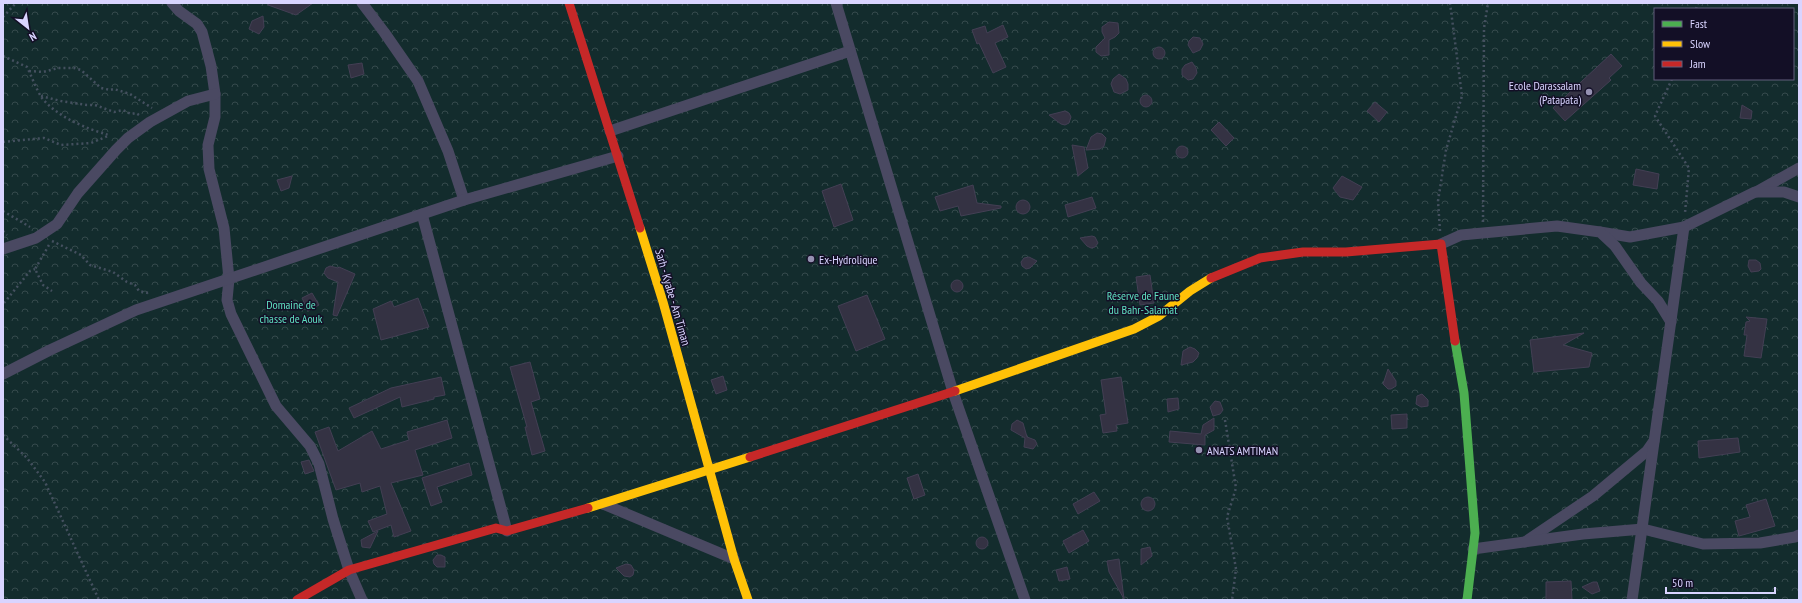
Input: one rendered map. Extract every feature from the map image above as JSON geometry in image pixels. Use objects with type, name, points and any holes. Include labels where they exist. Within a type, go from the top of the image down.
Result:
[{"type":"street","points":[[172,3],[179,11],[197,24],[202,32],[211,66],[215,94],[215,117],[208,145],[208,169],[224,228],[228,279],[227,300],[230,314],[276,406],[310,446],[319,464],[333,519],[362,600]]},
{"type":"street","points":[[362,3],[418,81],[448,151],[464,200]]},
{"type":"street","name":"Sarh - Kyabe - Am Timan","points":[[569,3],[663,302],[734,559],[748,600]]},
{"type":"street","points":[[836,3],[953,392],[1025,600]]},
{"type":"street","points":[[610,131],[850,51]]},
{"type":"street","points":[[3,249],[36,238],[57,224],[78,193],[128,138],[150,122],[188,101],[215,94]]},
{"type":"street","points":[[3,374],[50,350],[136,310],[464,200],[618,156]]},
{"type":"street","points":[[297,600],[350,570],[496,528],[507,531],[603,504],[953,392],[1134,328],[1159,316],[1190,291],[1217,274],[1260,258],[1303,252],[1346,252],[1441,244],[1462,235],[1557,226],[1630,237],[1684,227],[1755,192],[1799,168]]},
{"type":"street","points":[[1755,192],[1784,192],[1799,197]]},
{"type":"street","points":[[422,214],[507,531]]},
{"type":"street","points":[[1632,600],[1684,227]]},
{"type":"street","points":[[1600,232],[1615,246],[1641,283],[1658,301],[1671,322]]},
{"type":"street","points":[[1441,244],[1447,293],[1464,393],[1475,533],[1467,600]]},
{"type":"street","points":[[1522,543],[1593,496],[1647,451],[1655,440]]},
{"type":"street","points":[[603,504],[734,559]]},
{"type":"street","points":[[1473,549],[1583,534],[1642,529],[1703,544],[1760,543],[1799,535]]},
{"type":"path","points":[[3,17],[16,3]]},
{"type":"path","points":[[1441,244],[1438,201],[1446,150],[1462,96],[1450,3]]},
{"type":"path","points":[[1482,233],[1484,213],[1484,28],[1488,3]]},
{"type":"path","points":[[3,56],[28,67],[41,96],[55,110],[74,123],[91,130],[128,138]]},
{"type":"path","points":[[29,71],[43,72],[58,68],[74,68],[81,70],[101,88],[110,90],[114,89],[130,94],[162,115]]},
{"type":"path","points":[[1672,80],[1655,116],[1689,168],[1684,227]]},
{"type":"path","points":[[41,96],[62,101],[96,105],[114,112],[123,110],[131,114],[136,114],[150,122]]},
{"type":"path","points":[[3,142],[44,138],[61,145],[91,143],[109,135]]},
{"type":"path","points":[[3,211],[20,222],[29,225],[36,238]]},
{"type":"path","points":[[4,303],[30,271],[35,269],[52,241],[57,224]]},
{"type":"path","points":[[52,241],[81,255],[90,265],[113,272],[127,282],[135,285],[139,291],[148,293],[155,290],[171,298]]},
{"type":"path","points":[[35,269],[43,285],[52,291]]},
{"type":"path","points":[[1225,420],[1236,488],[1227,517],[1236,569],[1232,600]]},
{"type":"path","points":[[3,435],[27,458],[45,482],[99,600]]},
{"type":"green space","name":"Réserve de Faune du Bahr-Salamat","points":[[3,3],[1799,3],[1799,600],[3,600]]},
{"type":"building","points":[[269,3],[313,3],[296,15],[268,5]]},
{"type":"building","points":[[263,16],[264,27],[259,34],[249,29],[252,21]]},
{"type":"building","points":[[1109,22],[1118,23],[1119,33],[1109,40],[1109,55],[1101,56],[1096,52],[1096,47],[1105,38],[1102,32],[1102,27]]},
{"type":"building","points":[[1003,25],[1008,37],[995,43],[1006,67],[993,73],[979,43],[977,44],[972,30],[985,26],[987,33]]},
{"type":"building","points":[[1193,37],[1200,38],[1203,44],[1200,50],[1193,53],[1188,45],[1189,41]]},
{"type":"building","points":[[1157,47],[1161,47],[1165,53],[1161,59],[1157,59],[1153,55],[1153,51]]},
{"type":"building","points":[[1611,54],[1622,66],[1609,78],[1611,80],[1565,121],[1553,108]]},
{"type":"building","points":[[1192,62],[1197,73],[1193,79],[1188,80],[1182,75],[1182,69],[1185,65]]},
{"type":"building","points":[[362,63],[364,74],[351,78],[348,65]]},
{"type":"building","points":[[1119,74],[1126,79],[1128,84],[1128,90],[1120,94],[1114,92],[1111,84],[1113,79]]},
{"type":"building","points":[[1144,95],[1148,95],[1152,101],[1148,107],[1144,107],[1140,103],[1140,99]]},
{"type":"building","points":[[1375,102],[1387,112],[1379,122],[1367,111]]},
{"type":"building","points":[[1742,105],[1752,111],[1751,119],[1740,118]]},
{"type":"building","points":[[1065,111],[1069,113],[1071,117],[1069,123],[1065,125],[1061,124],[1049,115]]},
{"type":"building","points":[[1219,122],[1234,138],[1226,146],[1211,130]]},
{"type":"building","points":[[1097,133],[1102,134],[1106,138],[1104,146],[1100,149],[1086,150],[1091,137]]},
{"type":"building","points":[[1072,145],[1084,147],[1088,168],[1078,176]]},
{"type":"building","points":[[1180,146],[1184,146],[1188,152],[1184,158],[1180,158],[1176,154],[1176,150]]},
{"type":"building","points":[[1636,169],[1659,174],[1657,189],[1633,185]]},
{"type":"building","points":[[292,176],[289,188],[281,191],[277,180]]},
{"type":"building","points":[[1342,176],[1362,187],[1353,200],[1340,197],[1333,188]]},
{"type":"building","points":[[841,184],[853,220],[834,227],[822,191]]},
{"type":"building","points":[[973,185],[977,203],[1001,206],[1001,208],[961,216],[958,206],[940,211],[935,197]]},
{"type":"building","points":[[1092,197],[1096,208],[1068,217],[1065,205]]},
{"type":"building","points":[[1020,200],[1026,200],[1030,204],[1030,210],[1026,214],[1020,214],[1016,210],[1016,204]]},
{"type":"building","points":[[1095,237],[1098,243],[1095,247],[1091,248],[1087,246],[1080,238]]},
{"type":"building","points":[[1029,257],[1037,261],[1030,268],[1026,269],[1022,266],[1021,262],[1024,258]]},
{"type":"building","points":[[1749,260],[1756,260],[1760,263],[1761,269],[1759,271],[1751,272],[1748,266]]},
{"type":"building","points":[[330,266],[339,267],[355,274],[337,316],[333,315],[338,282],[328,278],[324,273],[326,268]]},
{"type":"building","points":[[1150,275],[1154,303],[1140,305],[1136,277]]},
{"type":"building","points":[[955,280],[959,280],[963,286],[959,292],[955,292],[951,288],[951,284]]},
{"type":"building","points":[[312,293],[319,305],[308,311],[302,298]]},
{"type":"building","points":[[867,295],[885,339],[856,351],[838,306]]},
{"type":"building","points":[[418,298],[429,327],[381,340],[373,309],[391,301],[394,307]]},
{"type":"building","points":[[1746,317],[1767,319],[1761,358],[1744,356],[1747,335],[1744,335],[1746,322],[1750,321]]},
{"type":"building","points":[[1584,333],[1563,345],[1592,353],[1589,367],[1534,372],[1530,340]]},
{"type":"building","points":[[1190,347],[1199,353],[1197,358],[1193,362],[1181,365],[1183,351]]},
{"type":"building","points":[[530,362],[540,399],[531,402],[545,451],[532,455],[525,427],[527,427],[510,367]]},
{"type":"building","points":[[1388,369],[1396,381],[1396,386],[1391,389],[1388,389],[1383,384]]},
{"type":"building","points":[[723,376],[727,390],[716,394],[711,380]]},
{"type":"building","points":[[441,377],[445,395],[434,397],[434,399],[402,407],[400,397],[354,418],[349,408],[391,388]]},
{"type":"building","points":[[1121,377],[1128,423],[1116,425],[1117,431],[1103,433],[1100,415],[1106,414],[1101,380]]},
{"type":"building","points":[[1422,394],[1428,400],[1428,406],[1421,407],[1416,404],[1417,396]]},
{"type":"building","points":[[1178,398],[1179,409],[1168,412],[1167,399]]},
{"type":"building","points":[[1215,401],[1220,402],[1223,410],[1220,414],[1213,416],[1210,407]]},
{"type":"building","points":[[1407,414],[1407,428],[1392,429],[1391,415]]},
{"type":"building","points":[[1214,418],[1214,430],[1205,435],[1205,445],[1169,442],[1170,431],[1201,434],[1203,425]]},
{"type":"building","points":[[447,420],[452,438],[415,450],[423,475],[391,483],[411,531],[394,537],[391,525],[373,532],[368,521],[387,514],[380,486],[362,492],[360,483],[336,490],[315,432],[329,427],[338,451],[372,431],[381,449],[409,440],[407,432]]},
{"type":"building","points":[[1017,420],[1023,423],[1027,437],[1035,440],[1037,444],[1033,449],[1024,447],[1025,438],[1011,430],[1012,424]]},
{"type":"building","points":[[1738,438],[1740,452],[1699,458],[1698,441]]},
{"type":"building","points":[[309,460],[314,471],[305,474],[301,462]]},
{"type":"building","points":[[469,463],[472,475],[437,487],[442,502],[431,506],[422,478]]},
{"type":"building","points":[[918,474],[925,495],[914,499],[907,478]]},
{"type":"building","points":[[1094,492],[1100,501],[1078,514],[1073,504]]},
{"type":"building","points":[[1148,497],[1153,499],[1155,504],[1153,509],[1148,511],[1143,509],[1141,504],[1143,499]]},
{"type":"building","points":[[1766,499],[1775,526],[1739,536],[1735,521],[1750,517],[1746,505]]},
{"type":"building","points":[[1083,530],[1089,541],[1069,553],[1063,541]]},
{"type":"building","points":[[378,531],[370,548],[362,547],[361,540]]},
{"type":"building","points":[[982,537],[986,539],[988,543],[986,547],[982,549],[978,547],[976,543],[978,539]]},
{"type":"building","points":[[1150,547],[1152,556],[1141,565],[1141,549]]},
{"type":"building","points":[[437,555],[445,557],[445,567],[437,567],[434,564],[433,560]]},
{"type":"building","points":[[1119,559],[1124,599],[1109,572],[1107,561]]},
{"type":"building","points":[[626,564],[631,565],[634,570],[633,575],[630,577],[624,576],[616,568]]},
{"type":"building","points":[[1067,567],[1070,579],[1059,581],[1056,570]]},
{"type":"building","points":[[1571,581],[1572,600],[1546,600],[1546,582]]},
{"type":"building","points":[[1593,582],[1597,582],[1600,591],[1592,594],[1582,587]]},
{"type":"traffic: fast","points":[[1455,341],[1464,393],[1475,533],[1467,600]]},
{"type":"traffic: slow","points":[[640,228],[663,302],[734,559],[748,600]]},
{"type":"traffic: slow","points":[[955,391],[1134,329],[1159,316],[1190,291],[1211,278]]},
{"type":"traffic: slow","points":[[588,508],[750,457]]},
{"type":"traffic: jam","points":[[569,3],[640,228]]},
{"type":"traffic: jam","points":[[1211,278],[1260,258],[1303,252],[1346,252],[1441,244],[1455,341]]},
{"type":"traffic: jam","points":[[750,457],[955,391]]},
{"type":"traffic: jam","points":[[297,600],[349,570],[496,528],[507,531],[588,508]]},
{"type":"place","name":"Ecole Darassalam (Patapata)","points":[[1589,92]]},
{"type":"place","name":"Ex-Hydrolique","points":[[811,259]]},
{"type":"place","name":"ANATS AMTIMAN","points":[[1199,450]]},
{"type":"park label","name":"Domaine de chasse de Aouk","points":[[291,311]]}]
